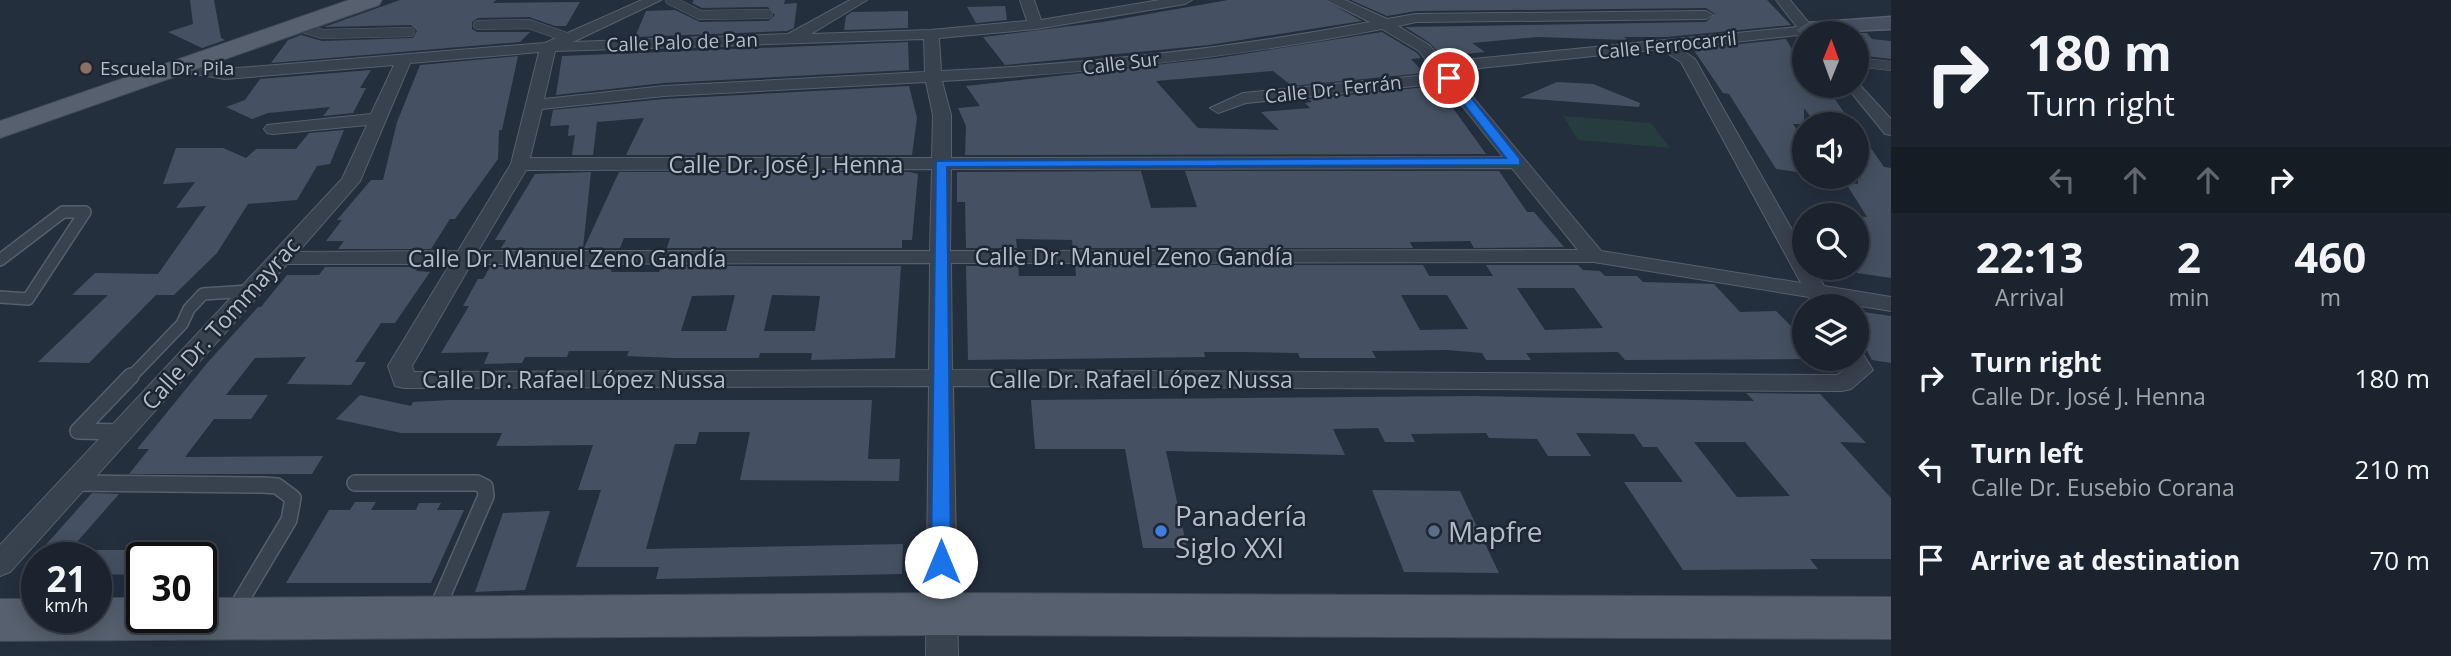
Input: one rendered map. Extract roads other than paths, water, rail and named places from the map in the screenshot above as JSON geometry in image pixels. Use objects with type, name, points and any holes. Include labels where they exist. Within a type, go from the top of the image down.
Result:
[{"type":"main road","points":[[0,130],[370,0]]},
{"type":"main road","points":[[0,620],[433,618],[941,635],[1891,618]]},
{"type":"street","points":[[461,258],[520,164],[548,47],[654,0]]},
{"type":"street","points":[[791,39],[860,0]]},
{"type":"street","points":[[1027,0],[1036,24]]},
{"type":"street","name":"Calle Palo de Pan","points":[[177,67],[225,74],[548,47],[931,34],[1036,24],[1185,0]]},
{"type":"street","points":[[1333,0],[1383,23],[1424,48],[1594,256]]},
{"type":"street","points":[[1686,0],[1739,37]]},
{"type":"street","points":[[1783,0],[1799,21]]},
{"type":"street","name":"Calle Sur","points":[[533,104],[664,91],[1060,70],[1269,46],[1416,18],[1706,15]]},
{"type":"street","name":"Calle Ferrocarril","points":[[1869,25],[1891,23]]},
{"type":"street","name":"Calle Ferrocarril","points":[[1446,72],[1792,33]]},
{"type":"street","points":[[931,34],[933,77],[942,115],[941,635]]},
{"type":"street","points":[[1666,46],[1687,59],[1818,294]]},
{"type":"street","name":"Calle Dr. Tommayrac","points":[[0,564],[351,181],[404,59]]},
{"type":"street","name":"Calle Dr. Ferrán","points":[[1218,108],[1243,98],[1446,72]]},
{"type":"street","points":[[1864,98],[1891,130]]},
{"type":"street","points":[[273,129],[376,119]]},
{"type":"street","name":"Calle Dr. José J. Henna","points":[[520,164],[1515,162]]},
{"type":"street","name":"Calle Dr. Manuel Zeno Gandía","points":[[280,258],[1594,256],[1795,294]]},
{"type":"street","name":"Calle Dr. Rafael López Nussa","points":[[461,258],[400,366],[404,380],[941,378],[1842,383],[1860,371]]},
{"type":"street","name":"Calle Dr. Manuel Zeno Gandía","points":[[1869,302],[1891,304]]},
{"type":"lane","points":[[670,0],[700,15],[768,14]]},
{"type":"lane","points":[[478,24],[529,24],[569,38]]},
{"type":"lane","points":[[296,26],[322,34],[410,32]]},
{"type":"lane","points":[[1869,64],[1891,66]]},
{"type":"lane","points":[[1881,65],[1891,77]]},
{"type":"lane","points":[[0,260],[63,212],[85,212],[27,299],[0,297]]},
{"type":"lane","points":[[121,432],[78,431],[182,324],[189,309],[203,294],[250,291]]},
{"type":"lane","points":[[74,483],[263,485],[287,491],[293,498],[289,520],[230,619]]},
{"type":"lane","points":[[355,483],[477,483],[485,487],[486,496],[433,618]]},
{"type":"place","name":"Escuela Dr. Pila","points":[[86,68]]},
{"type":"place","name":"Panadería Siglo XXI","points":[[1161,531]]},
{"type":"place","name":"Mapfre","points":[[1434,531]]}]
